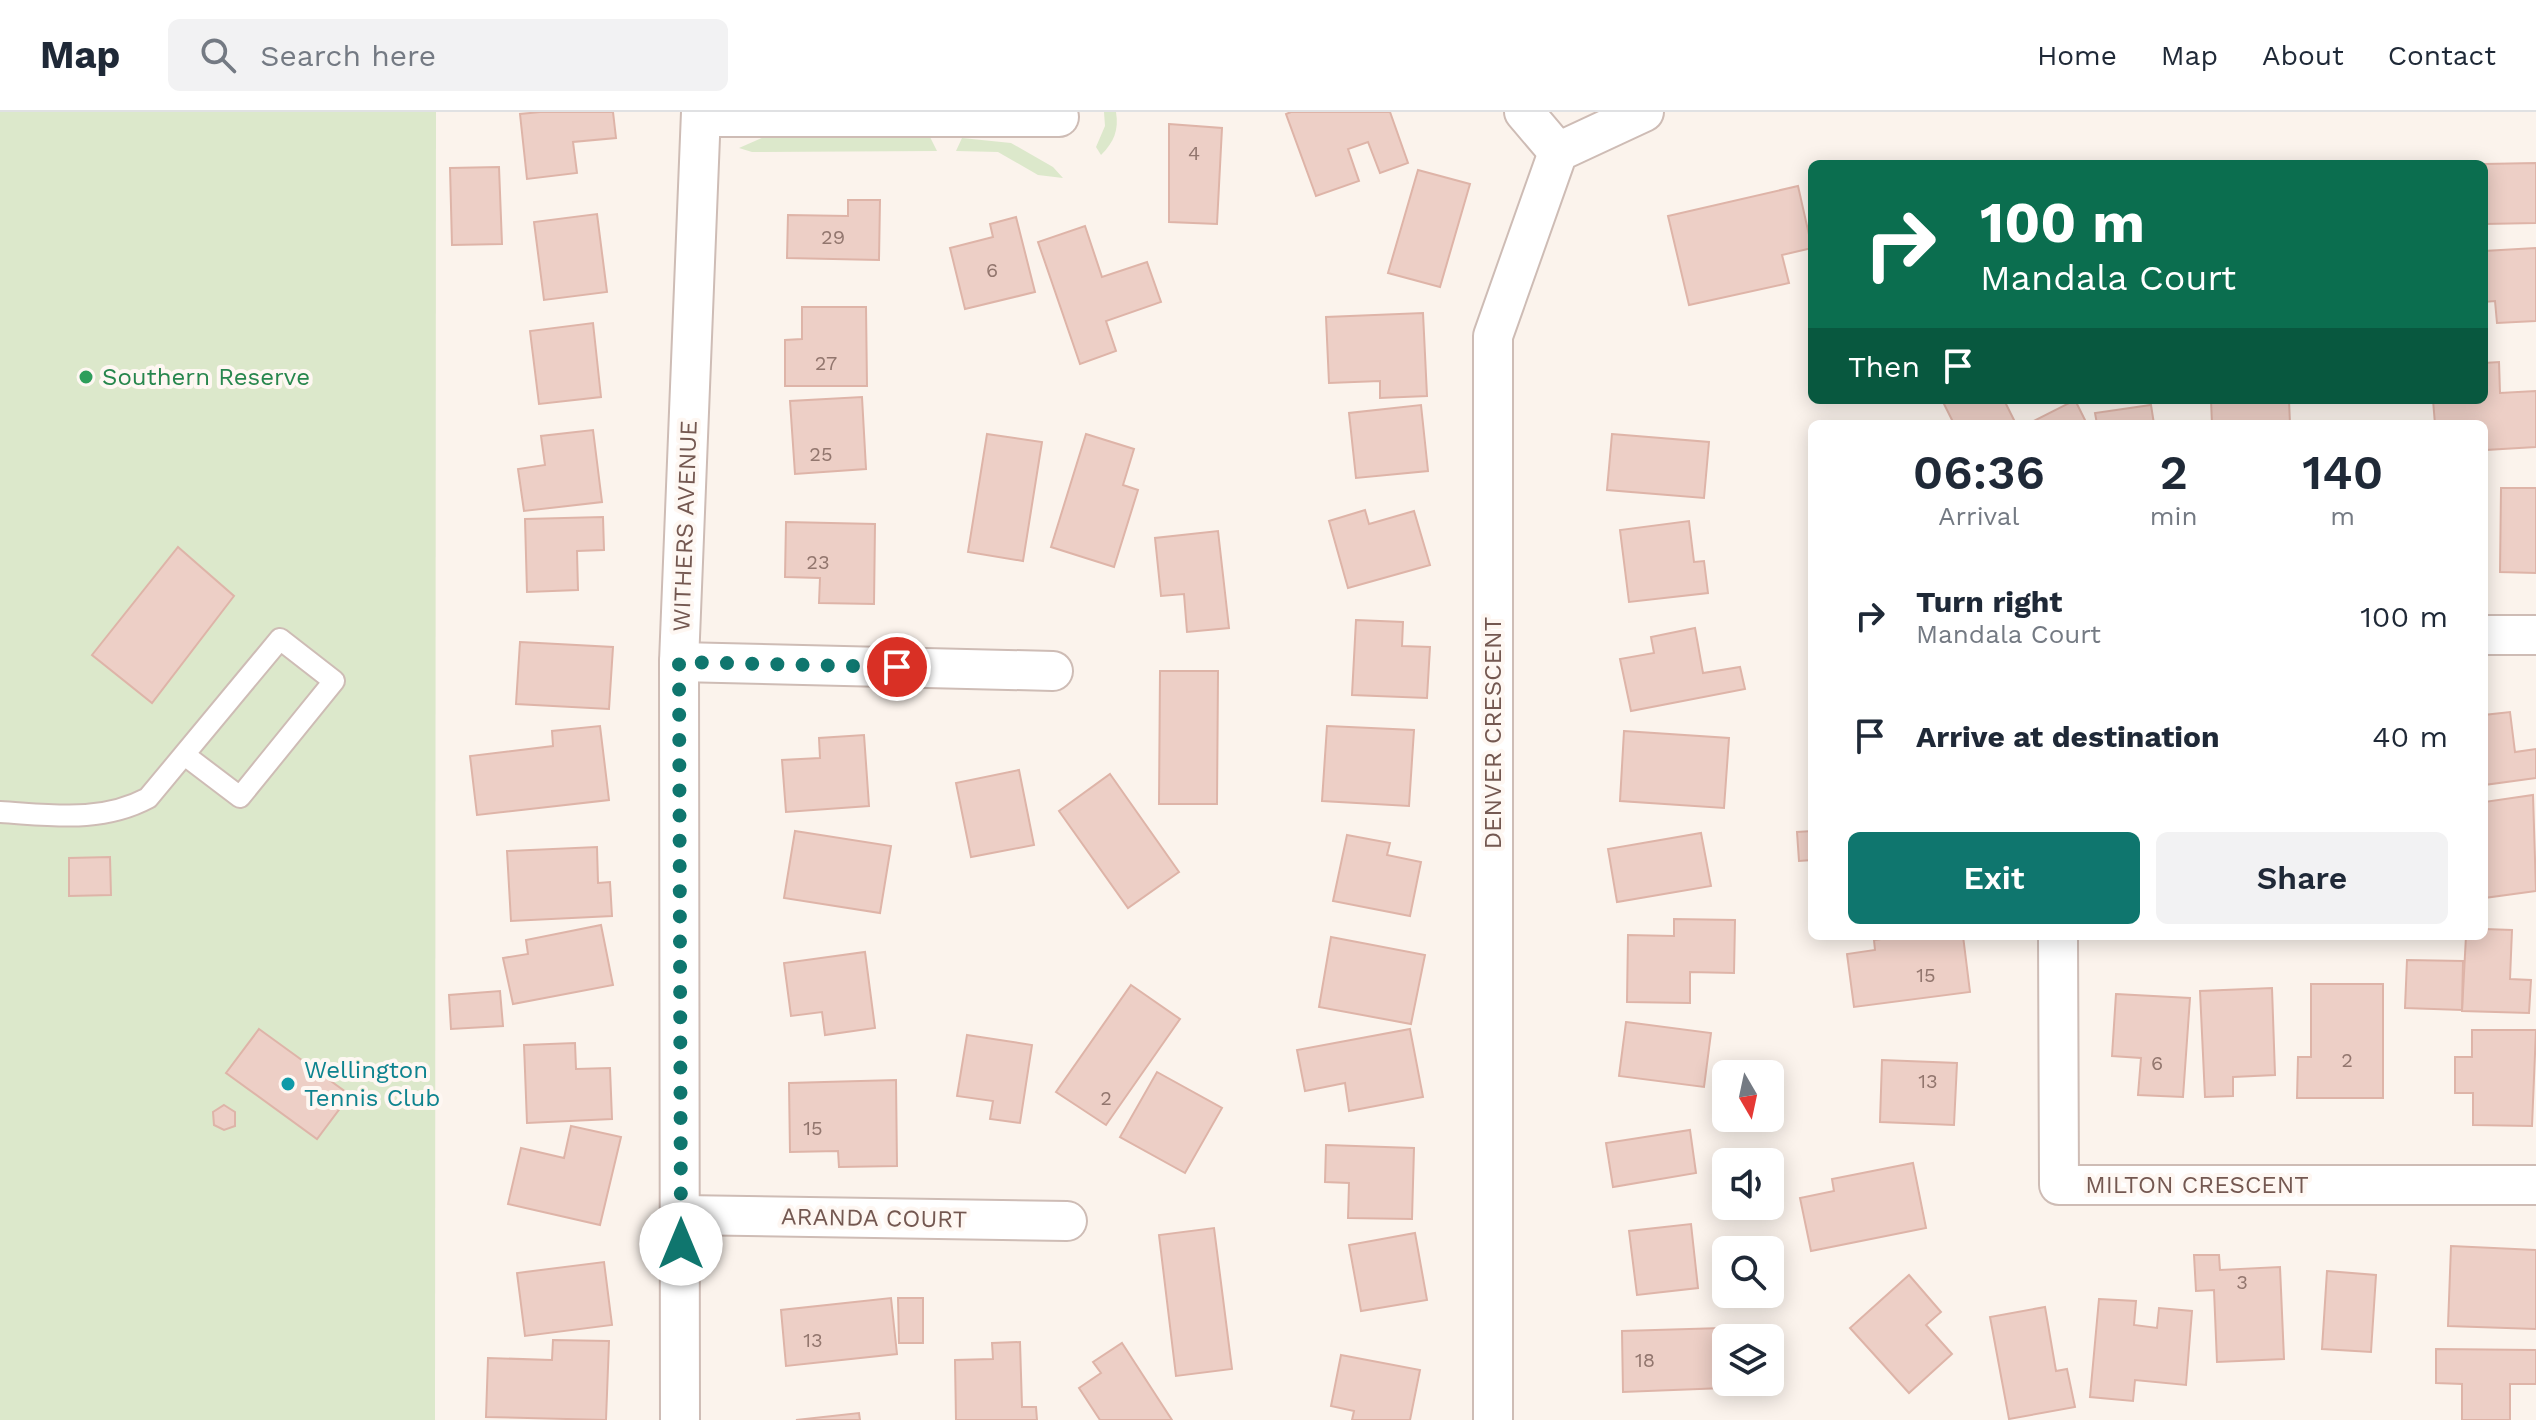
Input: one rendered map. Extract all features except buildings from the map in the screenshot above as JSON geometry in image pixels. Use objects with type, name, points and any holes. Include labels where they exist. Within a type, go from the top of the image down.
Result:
[{"type":"street","points":[[1524,112],[1558,152],[1644,112]]},
{"type":"street","points":[[701,114],[1059,117]]},
{"type":"street","name":"WITHERS AVENUE","points":[[680,1420],[679,662],[701,114]]},
{"type":"street","name":"DENVER CRESCENT","points":[[1493,1420],[1493,336],[1558,152]]},
{"type":"street","points":[[2488,635],[2536,635]]},
{"type":"street","points":[[679,662],[1053,671]]},
{"type":"street","name":"MILTON CRESCENT","points":[[2058,940],[2059,1185],[2536,1185]]},
{"type":"street","name":"ARANDA COURT","points":[[682,1215],[1067,1221]]},
{"type":"lane","points":[[0,812],[99,816],[127,809],[148,798],[186,756],[280,639],[334,681],[240,797],[186,756]]},
{"type":"green space","name":"Southern Reserve","points":[[0,112],[436,112],[435,1420],[0,1420]]},
{"type":"green space","points":[[1104,112],[1116,112],[1117,124],[1112,140],[1101,155],[1096,147],[1105,126]]},
{"type":"green space","points":[[764,137],[930,137],[937,151],[752,152],[739,148]]},
{"type":"green space","points":[[962,138],[1011,143],[1053,167],[1063,178],[1038,175],[998,152],[956,151]]},
{"type":"place","name":"Southern Reserve","points":[[86,377]]},
{"type":"place","name":"Wellington Tennis Club","points":[[288,1084]]},
{"type":"route","points":[[681,1244],[679,662],[897,667]]}]
